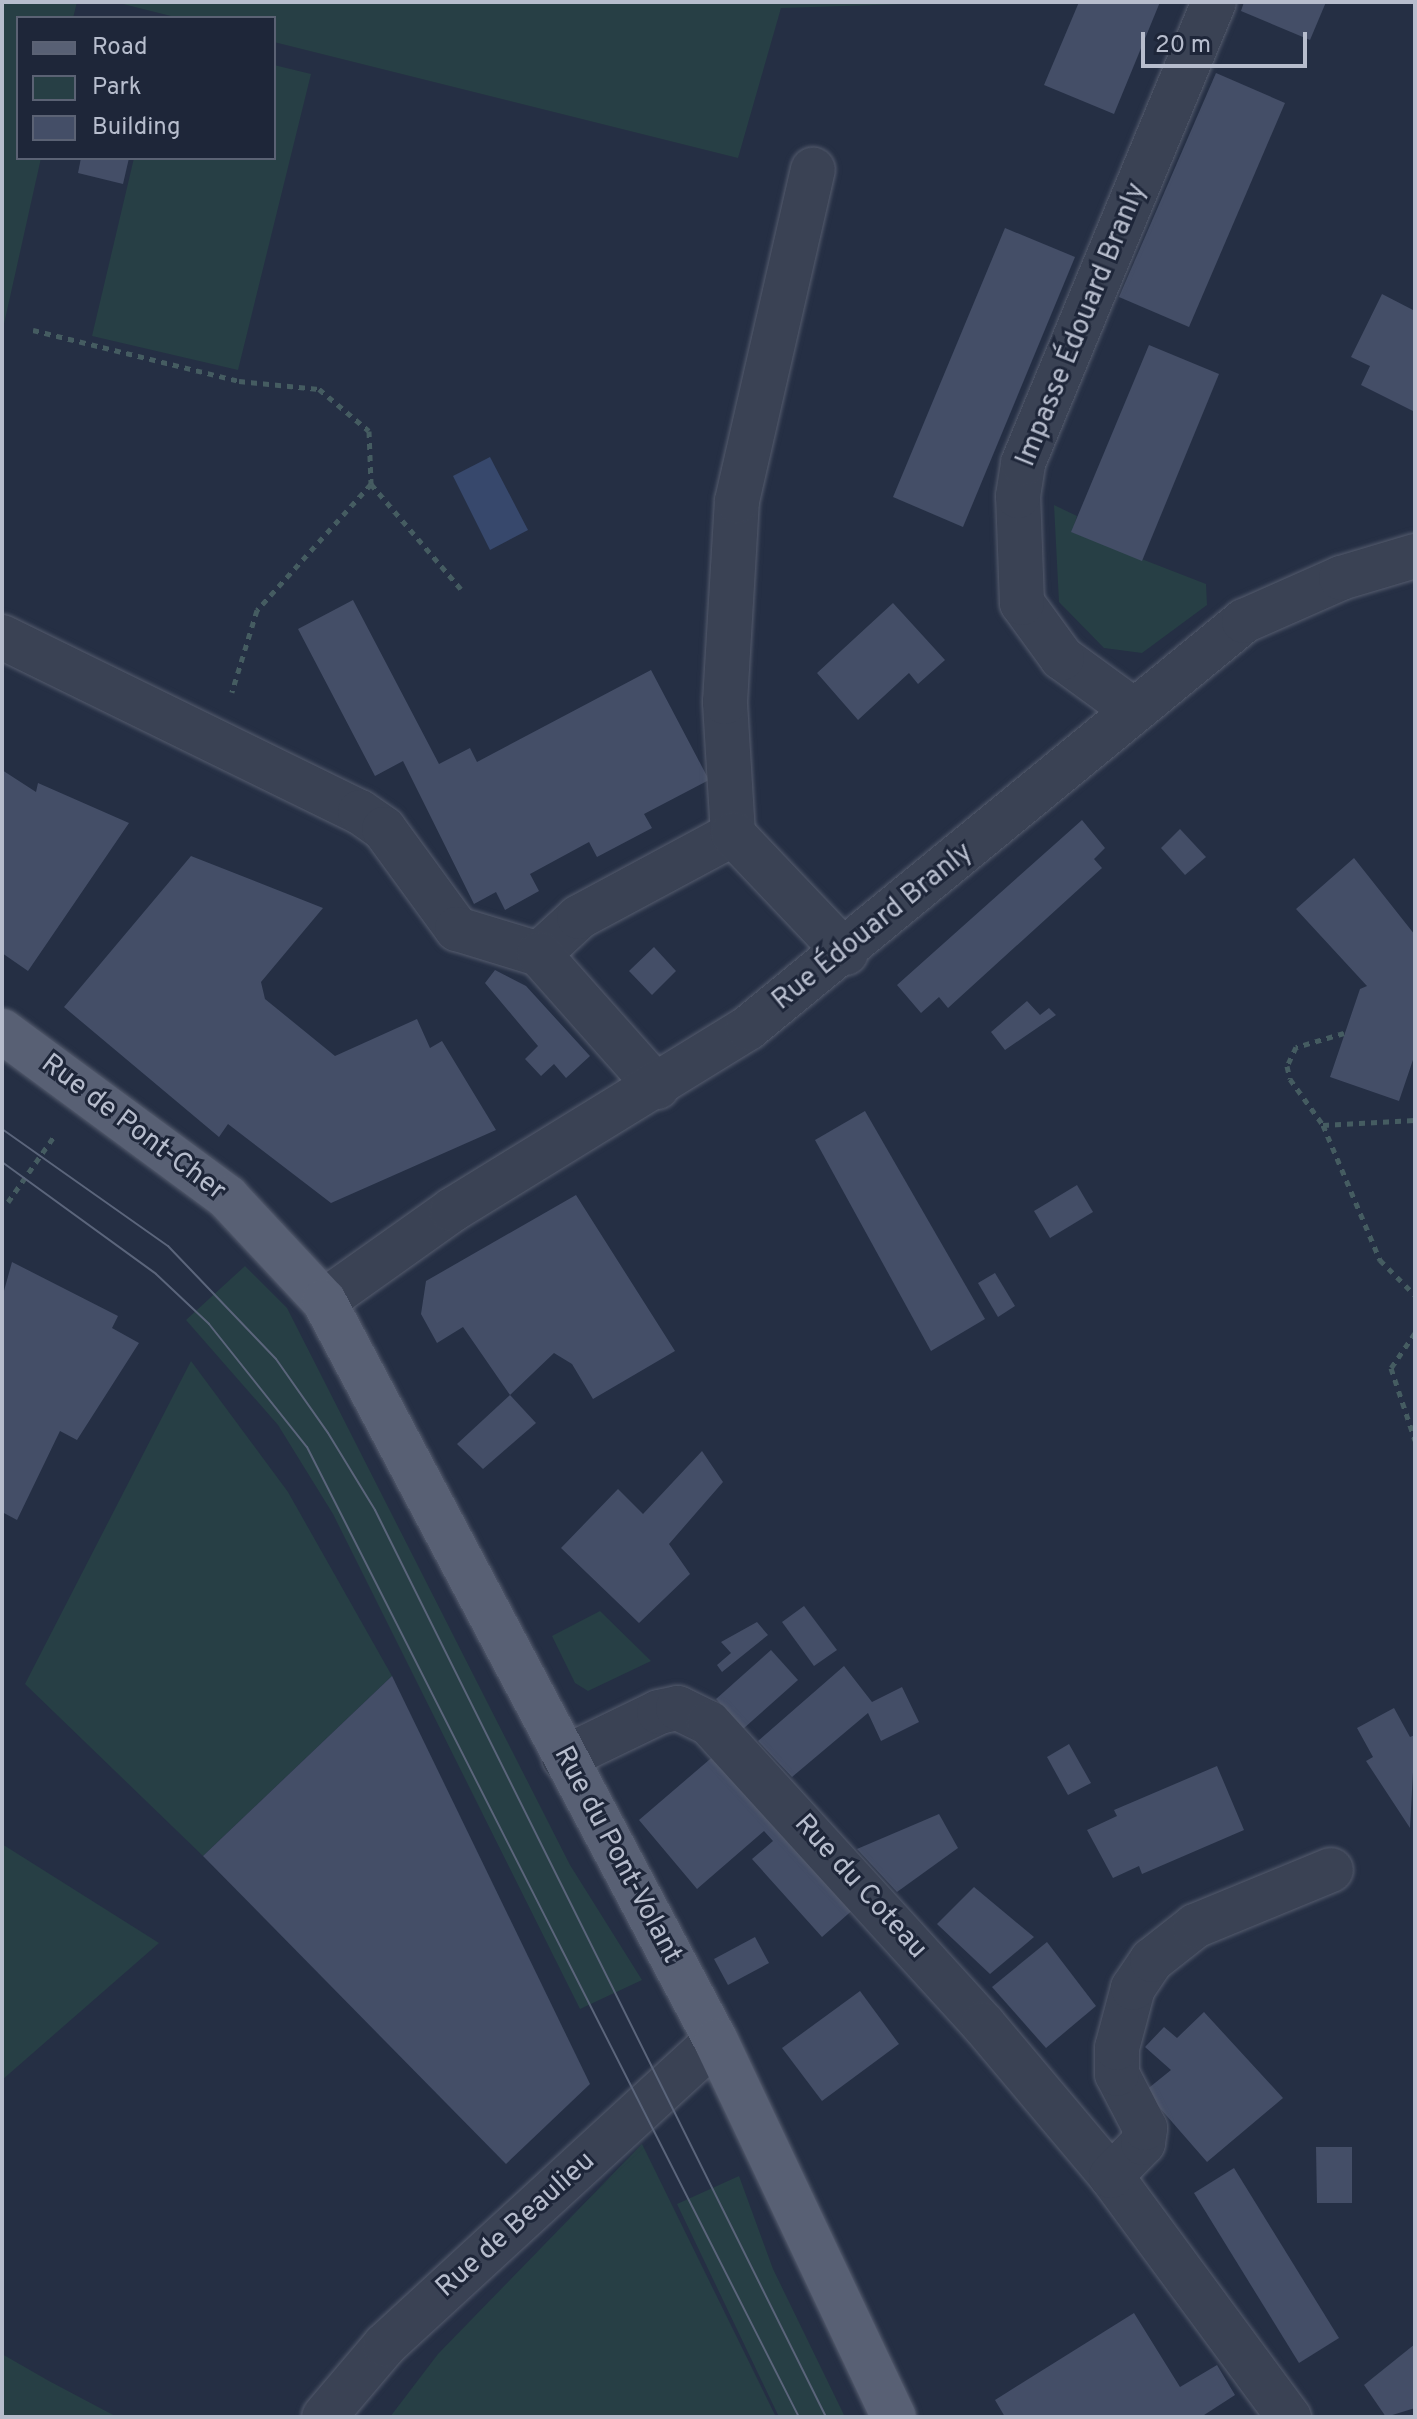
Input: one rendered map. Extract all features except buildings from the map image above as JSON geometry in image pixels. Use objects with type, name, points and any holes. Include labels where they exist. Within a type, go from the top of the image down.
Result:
[{"type":"main road","name":"Rue de Pont-Cher","points":[[2,1031],[227,1197],[324,1301]]},
{"type":"main road","name":"Rue du Pont-Volant","points":[[324,1301],[716,2041],[894,2417]]},
{"type":"street","name":"Impasse Édouard Branly","points":[[1132,709],[1062,658],[1022,603],[1018,496],[1023,463],[1214,2]]},
{"type":"street","points":[[813,170],[737,501],[725,702],[733,834],[846,953]]},
{"type":"street","name":"Rue Édouard Branly","points":[[324,1301],[452,1210],[657,1087],[846,953],[1132,709],[1244,621],[1341,578],[1415,556]]},
{"type":"street","points":[[2,637],[220,743],[384,829],[457,929],[539,954],[657,1087]]},
{"type":"street","points":[[539,954],[579,917],[733,834]]},
{"type":"street","name":"Rue du Coteau","points":[[564,1758],[659,1712],[678,1708],[709,1723],[983,2024],[1111,2176],[1289,2417]]},
{"type":"street","points":[[1111,2176],[1143,2143],[1145,2128],[1117,2074],[1117,2048],[1133,1988],[1152,1960],[1195,1926],[1331,1870]]},
{"type":"street","name":"Rue de Beaulieu","points":[[324,2417],[385,2345],[716,2041]]},
{"type":"path","points":[[33,330],[239,381],[319,389],[369,431],[371,484],[461,589]]},
{"type":"path","points":[[220,743],[257,610],[371,484]]},
{"type":"path","points":[[1344,1033],[1296,1047],[1287,1066],[1323,1125],[1357,1219],[1393,1279],[1415,1295]]},
{"type":"path","points":[[1323,1125],[1415,1120]]},
{"type":"path","points":[[8,1202],[58,1131]]},
{"type":"path","points":[[1415,1333],[1391,1368],[1415,1440]]},
{"type":"green space","points":[[2,2],[77,2],[74,16],[16,16],[16,160],[41,160],[2,333]]},
{"type":"green space","points":[[115,2],[970,2],[781,8],[738,158],[276,42],[276,16],[171,16]]},
{"type":"green space","points":[[276,65],[311,74],[238,370],[92,336],[134,160],[276,160]]},
{"type":"green space","points":[[1054,505],[1077,516],[1072,532],[1206,584],[1207,605],[1142,653],[1104,648],[1059,602]]},
{"type":"green space","points":[[245,1266],[287,1308],[570,1865],[642,1980],[580,2009],[333,1514],[278,1425],[186,1320]]},
{"type":"green space","points":[[191,1361],[288,1492],[392,1676],[203,1856],[25,1684]]},
{"type":"green space","points":[[600,1611],[651,1661],[588,1691],[575,1683],[552,1636]]},
{"type":"green space","points":[[2,1844],[159,1943],[2,2080]]},
{"type":"green space","points":[[642,2144],[776,2417],[390,2417],[438,2354]]},
{"type":"green space","points":[[739,2176],[773,2269],[845,2417],[779,2417],[677,2204]]},
{"type":"green space","points":[[2,2354],[49,2381],[117,2417],[2,2417]]},
{"type":"water","points":[[490,457],[528,530],[490,550],[453,476]]},
{"type":"tram line","points":[[2,1129],[168,1246],[276,1359],[328,1433],[375,1510],[826,2417]]},
{"type":"tram line","points":[[2,1162],[156,1274],[209,1324],[307,1447],[799,2417]]}]
